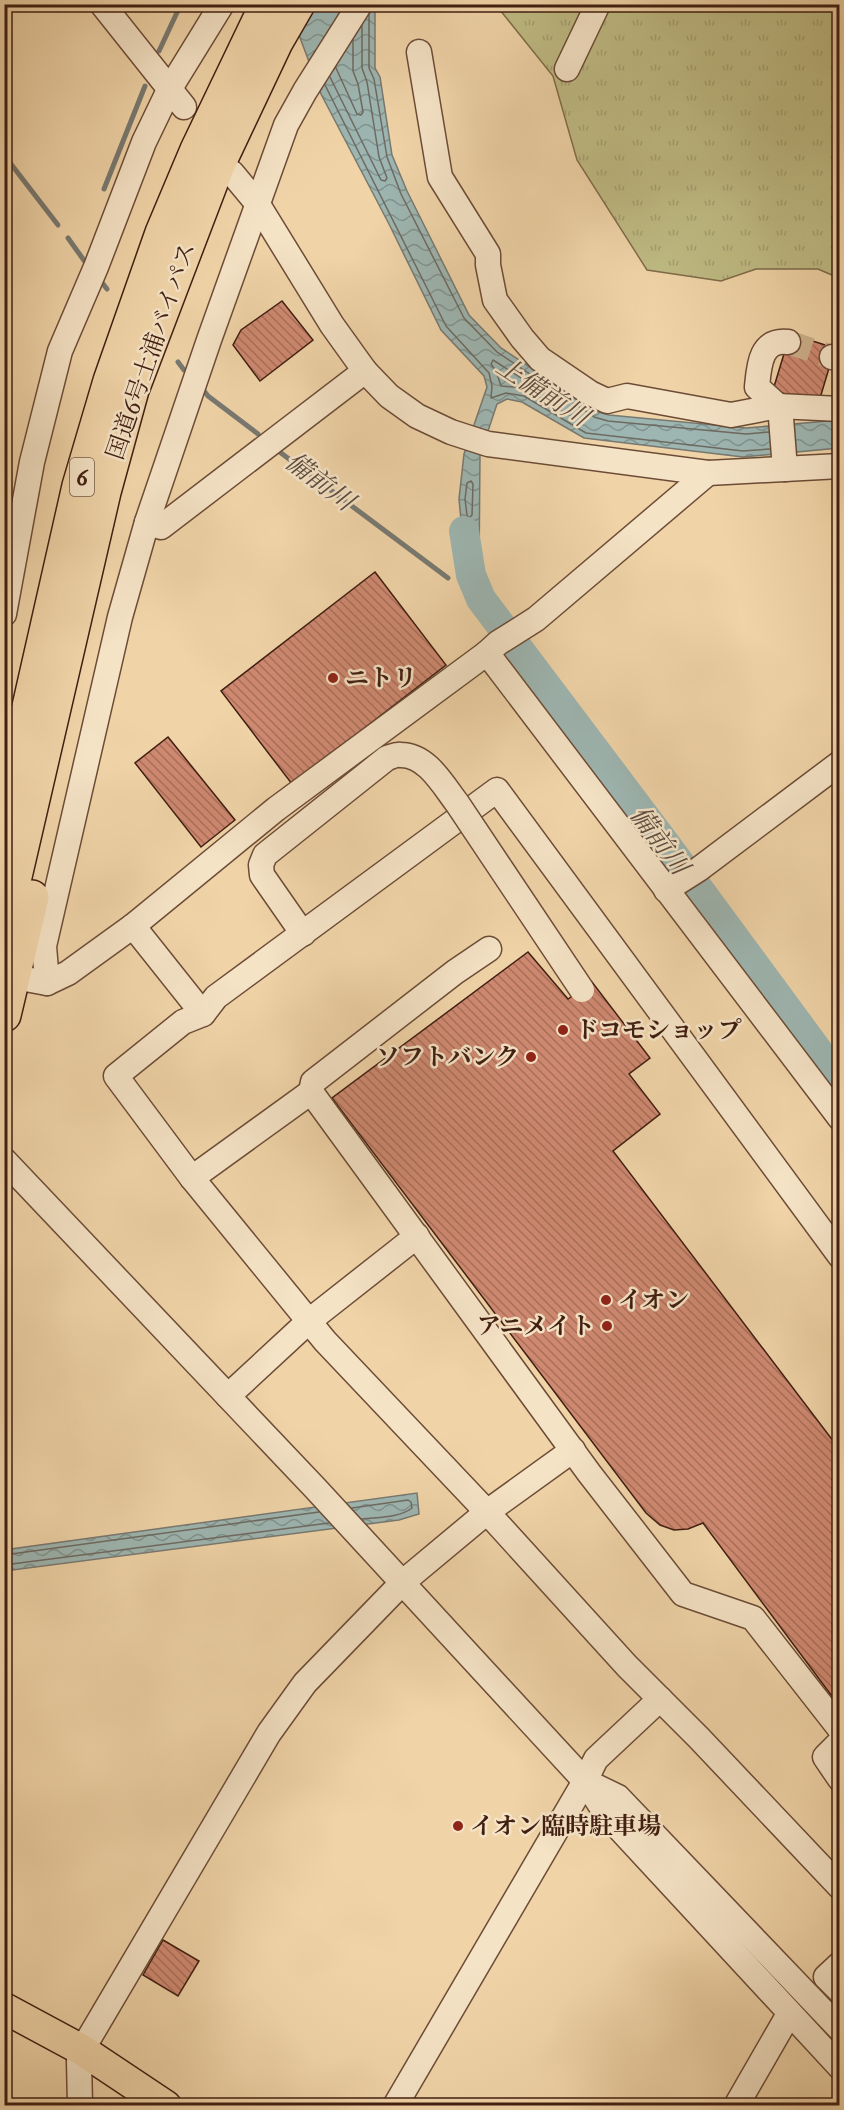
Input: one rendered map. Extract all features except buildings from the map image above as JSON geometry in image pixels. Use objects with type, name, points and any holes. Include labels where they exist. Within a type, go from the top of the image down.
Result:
[{"type":"highway","name":"国道6号土浦バイパス","points":[[174,238],[197,150],[267,4]]},
{"type":"highway","name":"国道6号土浦バイパス","points":[[4,817],[26,729],[79,486],[110,381],[174,238],[217,167],[276,42],[298,4]]},
{"type":"highway","points":[[4,1015],[9,976],[143,419],[168,330],[174,238]]},
{"type":"highway","name":"国道6号土浦バイパス","points":[[4,924],[26,729]]},
{"type":"main road","points":[[4,2008],[82,2049],[166,2106]]},
{"type":"street","points":[[102,4],[176,98]]},
{"type":"street","points":[[4,614],[32,462],[60,351],[96,267],[144,142],[176,98],[222,4]]},
{"type":"street","points":[[47,983],[44,945],[120,616],[147,522],[285,125],[360,4]]},
{"type":"street","points":[[567,69],[598,4]]},
{"type":"street","points":[[419,52],[440,177],[488,254],[488,266],[495,300],[540,359],[590,393],[607,401],[627,396],[731,415],[840,409]]},
{"type":"street","points":[[232,173],[257,203],[332,325],[365,371],[389,396],[417,416],[451,432],[488,444],[708,473],[785,464],[840,466]]},
{"type":"street","points":[[785,464],[779,412],[757,387],[759,366],[766,348],[777,341],[788,342]]},
{"type":"street","points":[[147,522],[162,527],[365,371]]},
{"type":"street","points":[[9,976],[47,983],[69,973],[134,926],[276,809],[501,642],[536,619],[708,473]]},
{"type":"street","points":[[501,642],[682,880],[840,1118]]},
{"type":"street","points":[[303,933],[262,875],[261,866],[265,855],[387,758],[400,754],[417,759],[429,767],[457,803],[582,990]]},
{"type":"street","points":[[682,880],[840,763]]},
{"type":"street","points":[[840,1256],[497,790],[216,997],[203,1014],[183,1022],[116,1076],[192,1178],[309,1321],[627,1666],[747,1787],[840,1887]]},
{"type":"street","points":[[134,926],[203,1014]]},
{"type":"street","points":[[489,949],[455,972],[312,1082],[311,1092],[573,1450],[682,1594],[753,1618],[840,1729]]},
{"type":"street","points":[[192,1178],[311,1092]]},
{"type":"street","points":[[4,1160],[403,1582],[585,1781],[606,1814],[840,2067]]},
{"type":"street","points":[[228,1396],[309,1321],[417,1236]]},
{"type":"street","points":[[80,2106],[79,2061],[82,2049],[269,1733],[305,1683],[403,1582],[487,1512],[573,1450]]},
{"type":"street","points":[[395,2106],[585,1781],[596,1758],[660,1699]]},
{"type":"street","points":[[840,1742],[825,1757],[840,1779]]},
{"type":"street","points":[[585,1781],[618,1797],[840,2030]]},
{"type":"street","points":[[840,1964],[826,1977],[840,1991]]},
{"type":"street","points":[[736,2106],[789,2014]]},
{"type":"green space","points":[[496,5],[839,5],[839,278],[818,269],[756,269],[721,281],[647,270],[577,160],[553,76]]},
{"type":"water","name":"上備前川","points":[[305,5],[375,5],[375,68],[380,77],[392,155],[407,191],[469,315],[501,348],[596,411],[609,415],[746,428],[839,420],[839,448],[743,457],[584,438],[522,402],[507,399],[497,404],[480,455],[479,571],[466,573],[459,499],[464,454],[487,387],[484,376],[441,330],[321,94],[299,35]]},
{"type":"water","points":[[417,1493],[419,1514],[399,1520],[5,1571],[4,1550]]},
{"type":"waterway","points":[[159,51],[181,4]]},
{"type":"waterway","points":[[104,189],[145,86]]},
{"type":"waterway","name":"備前川","points":[[4,155],[58,225]]},
{"type":"waterway","name":"備前川","points":[[68,238],[88,266]]},
{"type":"waterway","name":"備前川","points":[[100,280],[107,289]]},
{"type":"waterway","name":"備前川","points":[[178,362],[184,370]]},
{"type":"waterway","name":"備前川","points":[[201,387],[208,396],[258,434]]},
{"type":"waterway","name":"備前川","points":[[277,450],[448,578]]},
{"type":"waterway","name":"備前川","points":[[464,531],[471,575],[481,599],[840,1081]]},
{"type":"tunnel","points":[[788,342],[832,357]]},
{"type":"place","name":"ニトリ","points":[[333,678]]},
{"type":"place","name":"ドコモショップ","points":[[563,1030]]},
{"type":"place","name":"ソフトバンク","points":[[531,1057]]},
{"type":"place","name":"イオン","points":[[606,1300]]},
{"type":"place","name":"アニメイト","points":[[607,1326]]},
{"type":"place","name":"イオン臨時駐車場","points":[[458,1826]]}]
